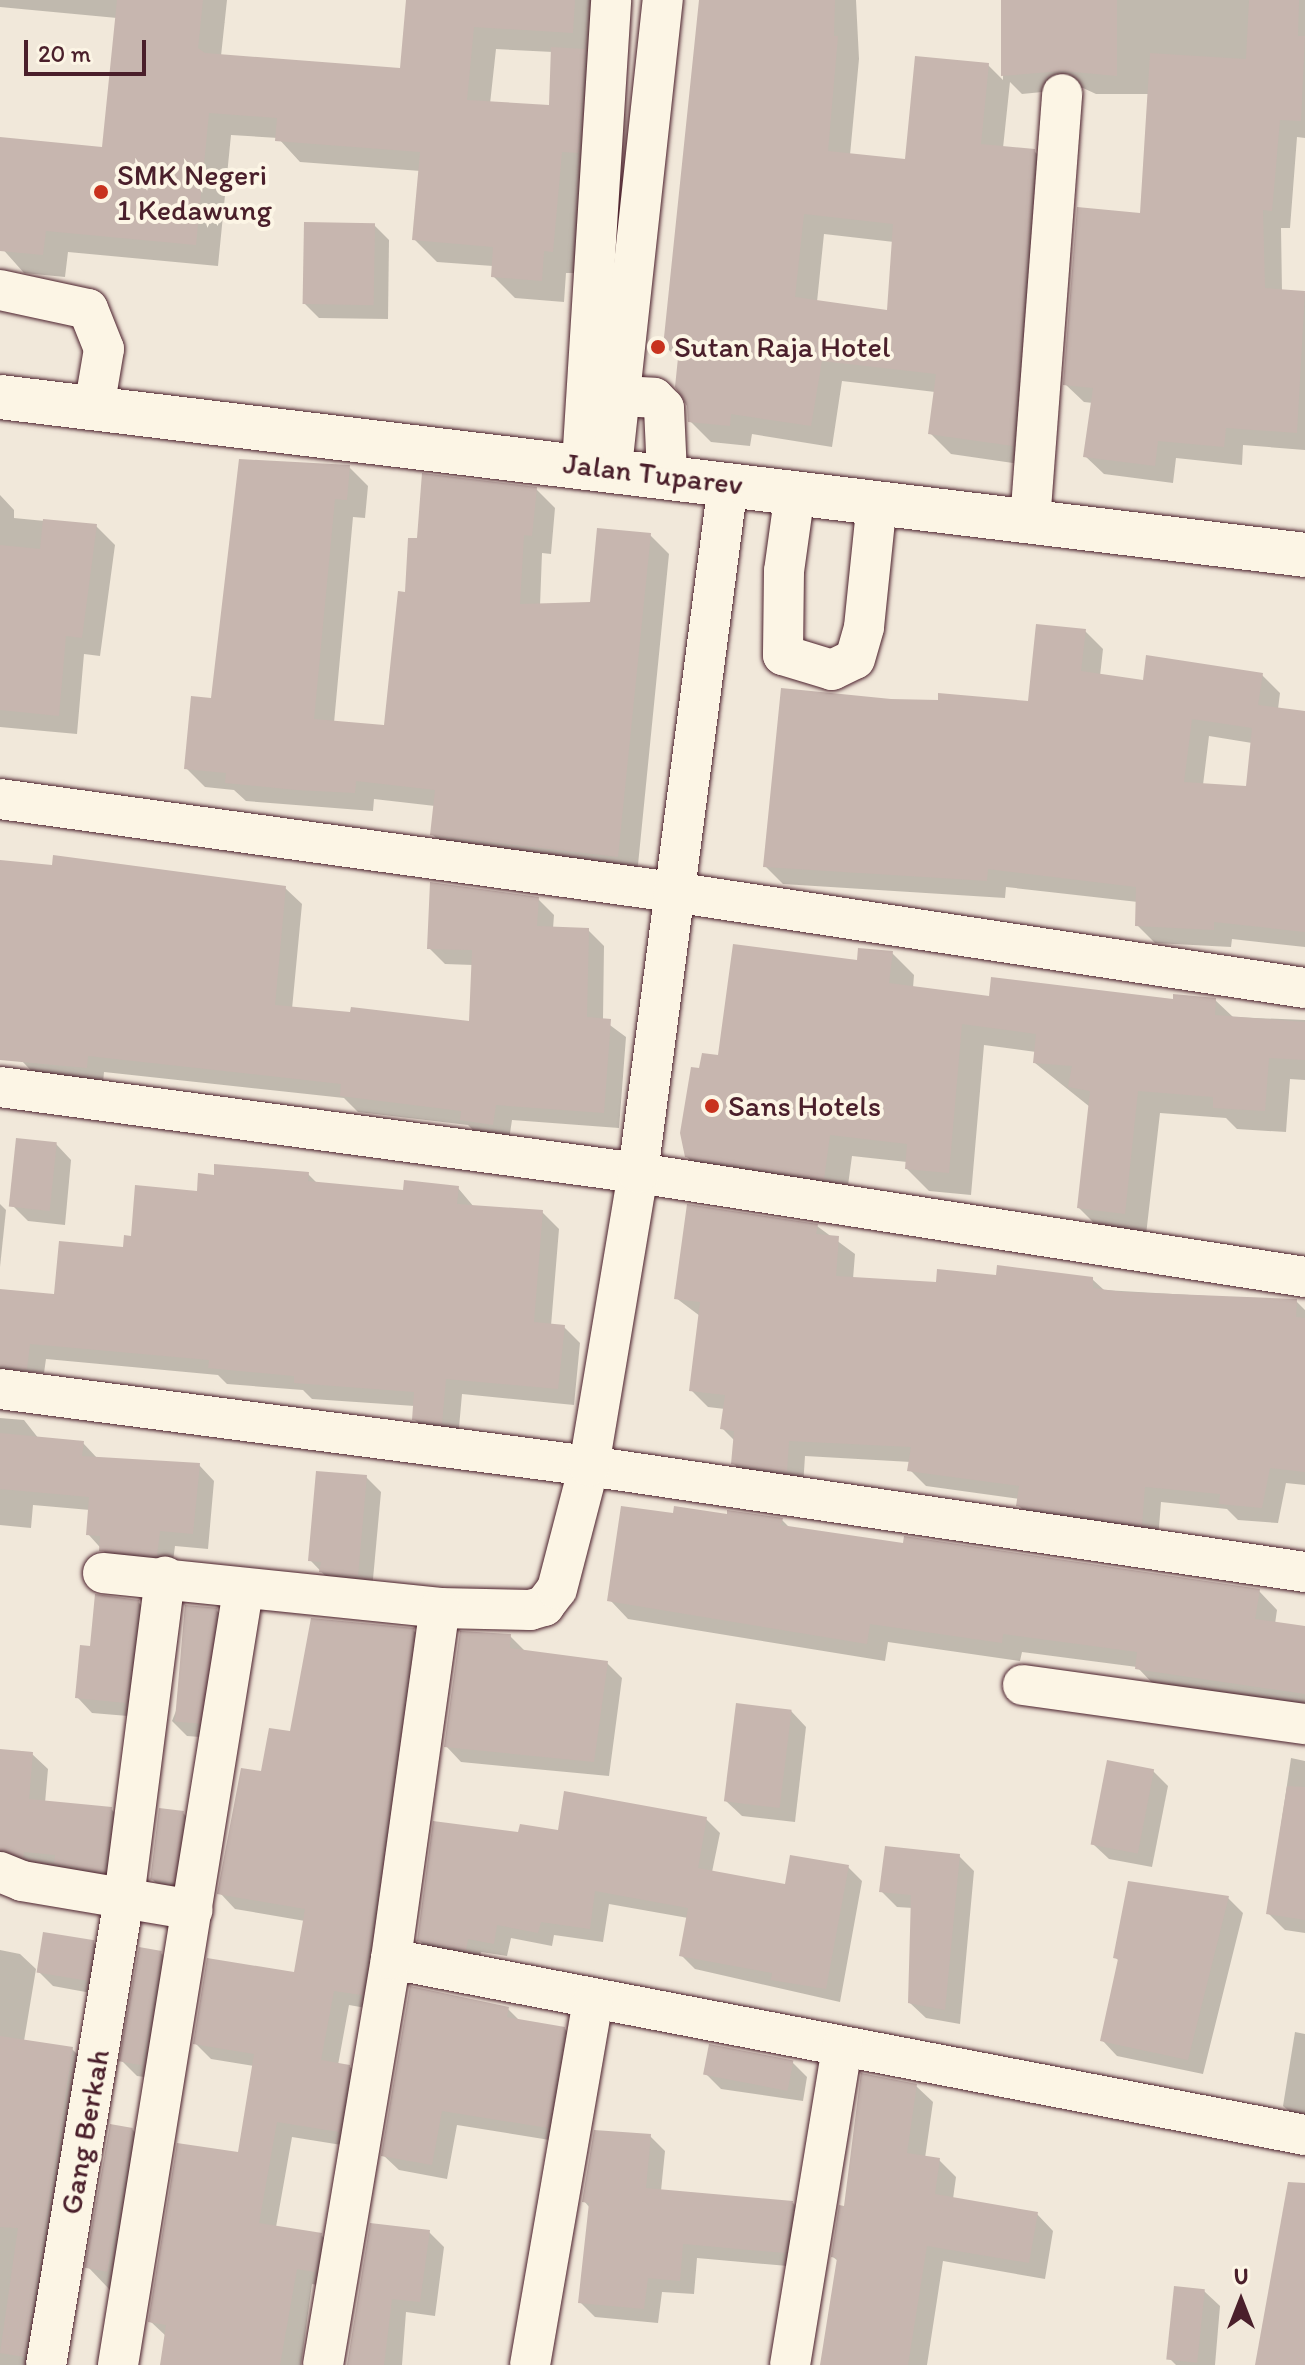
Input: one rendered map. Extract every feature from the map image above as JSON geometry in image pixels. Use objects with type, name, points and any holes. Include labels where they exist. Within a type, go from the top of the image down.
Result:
[{"type":"main road","name":"Jalan Tuparev","points":[[0,397],[597,466],[1305,555]]},
{"type":"street","points":[[597,466],[611,0]]},
{"type":"street","points":[[597,466],[620,396],[663,0]]},
{"type":"street","points":[[1030,522],[1062,94]]},
{"type":"street","points":[[0,290],[88,309],[104,349],[94,408]]},
{"type":"street","points":[[620,396],[654,398],[664,408],[667,475]]},
{"type":"street","points":[[103,1573],[165,1577],[243,1591],[440,1608],[530,1610],[544,1606],[557,1589],[589,1466],[638,1173],[728,484]]},
{"type":"street","points":[[795,492],[784,571],[783,655],[832,670],[855,659],[864,627],[877,502]]},
{"type":"street","points":[[0,799],[673,892],[1305,988]]},
{"type":"street","points":[[0,1087],[638,1173],[1305,1277]]},
{"type":"street","points":[[0,1389],[589,1466],[1305,1572]]},
{"type":"street","name":"Gang Berkah","points":[[46,2365],[124,1898],[165,1577]]},
{"type":"street","points":[[118,2365],[243,1591]]},
{"type":"street","points":[[323,2365],[391,1959],[440,1608]]},
{"type":"street","points":[[1023,1685],[1305,1724]]},
{"type":"street","points":[[0,1872],[22,1881],[193,1910]]},
{"type":"street","points":[[391,1959],[593,2001],[1305,2135]]},
{"type":"street","points":[[530,2365],[593,2001]]},
{"type":"street","points":[[790,2365],[842,2046]]},
{"type":"building","points":[[117,0],[203,0],[198,48],[205,53],[400,68],[406,0],[575,0],[573,33],[474,27],[467,100],[549,105],[551,47],[585,49],[578,153],[562,152],[553,252],[544,251],[542,281],[491,277],[493,247],[412,240],[420,152],[275,141],[277,118],[209,113],[196,245],[46,231],[43,255],[0,251],[0,137],[102,147]]},
{"type":"building","points":[[699,0],[835,0],[834,36],[838,36],[828,151],[905,159],[915,56],[989,63],[981,144],[1035,149],[1013,446],[928,434],[936,374],[822,361],[811,426],[731,414],[730,426],[688,422],[687,406],[675,387],[679,348],[663,347]],"holes":[[[804,214],[893,224],[887,310],[795,297]]]},
{"type":"building","points":[[1001,0],[1117,0],[1117,76],[1063,71],[1001,76]]},
{"type":"building","points":[[1249,0],[1299,0],[1298,36],[1305,36],[1301,121],[1280,120],[1272,211],[1263,210],[1265,288],[1305,291],[1297,433],[1226,428],[1224,447],[1158,441],[1155,466],[1083,457],[1093,388],[1063,385],[1077,207],[1140,213],[1150,53],[1246,59]]},
{"type":"building","points":[[304,222],[375,223],[374,305],[303,304]]},
{"type":"building","points":[[239,459],[350,465],[347,500],[335,499],[314,719],[384,725],[398,591],[405,592],[408,538],[417,538],[422,473],[537,487],[532,536],[524,535],[520,604],[590,602],[597,528],[651,533],[618,857],[430,835],[435,790],[356,781],[355,793],[296,790],[225,783],[226,773],[184,769],[191,696],[211,698]]},
{"type":"building","points":[[43,519],[97,524],[82,638],[66,636],[59,716],[0,710],[0,545],[40,549]]},
{"type":"building","points":[[1036,624],[1086,629],[1081,671],[1143,680],[1146,655],[1263,673],[1258,705],[1305,711],[1305,932],[1214,922],[1214,930],[1135,926],[1136,887],[988,869],[987,881],[763,867],[781,688],[891,699],[938,700],[938,693],[1028,701]],"holes":[[[1192,719],[1252,728],[1246,786],[1184,782]]]},
{"type":"building","points":[[53,855],[286,886],[275,1005],[350,1012],[351,1007],[469,1021],[472,950],[427,949],[430,882],[539,897],[537,926],[589,928],[587,1017],[611,1019],[604,1113],[496,1105],[493,1125],[460,1120],[461,1111],[340,1096],[341,1084],[88,1056],[87,1068],[0,1060],[0,860],[52,865]]},
{"type":"building","points":[[733,944],[857,960],[858,948],[893,951],[889,983],[989,996],[991,977],[1173,999],[1173,994],[1216,998],[1215,1015],[1305,1022],[1305,1060],[1269,1058],[1265,1111],[1213,1108],[1213,1097],[1138,1091],[1125,1214],[1077,1208],[1090,1091],[1068,1087],[1072,1066],[1033,1063],[1036,1034],[962,1024],[949,1173],[905,1169],[907,1144],[830,1135],[824,1179],[685,1157],[680,1133],[691,1067],[699,1068],[702,1053],[718,1055]]},
{"type":"building","points":[[16,1138],[57,1142],[50,1211],[9,1207]]},
{"type":"building","points":[[214,1164],[309,1172],[308,1181],[403,1190],[404,1180],[459,1186],[457,1204],[543,1210],[534,1322],[565,1325],[558,1389],[446,1379],[442,1424],[412,1420],[414,1392],[294,1383],[294,1376],[208,1368],[209,1360],[30,1344],[27,1369],[0,1366],[0,1289],[54,1294],[59,1241],[123,1247],[124,1235],[131,1236],[135,1185],[197,1191],[198,1173],[214,1175]]},
{"type":"building","points":[[687,1204],[818,1224],[816,1234],[839,1236],[836,1276],[936,1282],[937,1269],[996,1275],[997,1265],[1093,1277],[1093,1288],[1123,1292],[1297,1299],[1296,1317],[1305,1318],[1305,1472],[1270,1468],[1262,1508],[1219,1504],[1220,1494],[1145,1487],[1142,1525],[1016,1506],[1019,1486],[907,1471],[911,1447],[789,1441],[787,1472],[731,1464],[734,1431],[720,1429],[725,1395],[689,1391],[700,1302],[674,1299]]},
{"type":"building","points":[[0,1433],[84,1441],[82,1456],[200,1463],[193,1534],[160,1531],[157,1556],[99,1551],[100,1536],[86,1535],[89,1497],[0,1489]]},
{"type":"building","points":[[316,1471],[367,1475],[358,1576],[319,1572],[321,1562],[308,1561]]},
{"type":"building","points":[[621,1506],[673,1513],[674,1506],[727,1514],[727,1510],[783,1518],[781,1525],[903,1543],[904,1536],[1260,1589],[1255,1619],[1305,1626],[1305,1694],[1135,1669],[1137,1652],[1003,1634],[1002,1643],[870,1624],[867,1644],[607,1601]]},
{"type":"building","points":[[95,1594],[139,1600],[126,1703],[75,1698],[80,1645],[90,1646]]},
{"type":"building","points":[[185,1605],[217,1608],[207,1724],[175,1722]]},
{"type":"building","points":[[311,1618],[414,1628],[362,1995],[334,1991],[321,2060],[350,2065],[339,2132],[277,2122],[259,2223],[322,2233],[315,2272],[297,2269],[280,2365],[160,2365],[166,2325],[148,2322],[177,2143],[238,2152],[254,2054],[193,2044],[207,1958],[294,1972],[305,1909],[217,1894],[241,1768],[261,1771],[269,1728],[290,1731]]},
{"type":"building","points":[[460,1631],[511,1634],[510,1648],[608,1661],[594,1762],[444,1747]]},
{"type":"building","points":[[736,1703],[792,1710],[780,1808],[724,1801]]},
{"type":"building","points":[[0,1749],[33,1752],[29,1799],[112,1807],[104,1872],[54,1863],[55,1855],[24,1852],[23,1857],[0,1850]]},
{"type":"building","points":[[1107,1760],[1154,1769],[1138,1854],[1091,1844]]},
{"type":"building","points":[[1287,1786],[1305,1787],[1305,1920],[1266,1914]]},
{"type":"building","points":[[564,1791],[707,1817],[698,1868],[785,1884],[790,1855],[849,1865],[826,1989],[771,1980],[772,1973],[679,1956],[688,1908],[595,1891],[590,1929],[541,1922],[538,1933],[497,1925],[494,1944],[468,1939],[466,1950],[417,1941],[433,1821],[518,1832],[520,1824],[558,1830]]},
{"type":"building","points":[[159,1808],[184,1811],[175,1883],[150,1879]]},
{"type":"building","points":[[885,1846],[960,1854],[945,2010],[908,2003],[911,1895],[879,1892]]},
{"type":"building","points":[[1128,1881],[1229,1896],[1188,2060],[1100,2041],[1118,1959],[1113,1958]]},
{"type":"building","points":[[43,1932],[94,1940],[88,1981],[37,1972]]},
{"type":"building","points":[[139,1947],[162,1951],[142,2065],[119,2061]]},
{"type":"building","points":[[410,1986],[509,2007],[507,2017],[565,2027],[548,2128],[442,2111],[432,2165],[381,2156]]},
{"type":"building","points":[[0,2036],[73,2047],[24,2357],[0,2353],[18,2228],[0,2227]]},
{"type":"building","points":[[709,2044],[793,2060],[788,2091],[703,2074]]},
{"type":"building","points":[[861,2073],[917,2084],[907,2153],[940,2158],[935,2194],[1038,2212],[1029,2263],[927,2246],[908,2365],[820,2365],[837,2258],[831,2257],[839,2205],[844,2206]]},
{"type":"building","points":[[110,2124],[133,2128],[107,2272],[85,2268]]},
{"type":"building","points":[[594,2130],[651,2134],[646,2188],[793,2201],[785,2253],[683,2244],[680,2281],[648,2278],[644,2309],[578,2303],[589,2203],[582,2202]]},
{"type":"building","points":[[1288,2182],[1305,2183],[1305,2365],[1255,2365]]},
{"type":"building","points":[[370,2223],[430,2230],[420,2302],[392,2299],[384,2365],[347,2365]]},
{"type":"building","points":[[1174,2286],[1205,2289],[1197,2363],[1166,2360]]},
{"type":"place","name":"SMK Negeri 1 Kedawung","points":[[101,192]]},
{"type":"place","name":"Sutan Raja Hotel","points":[[658,347]]},
{"type":"place","name":"Sans Hotels","points":[[712,1106]]}]
